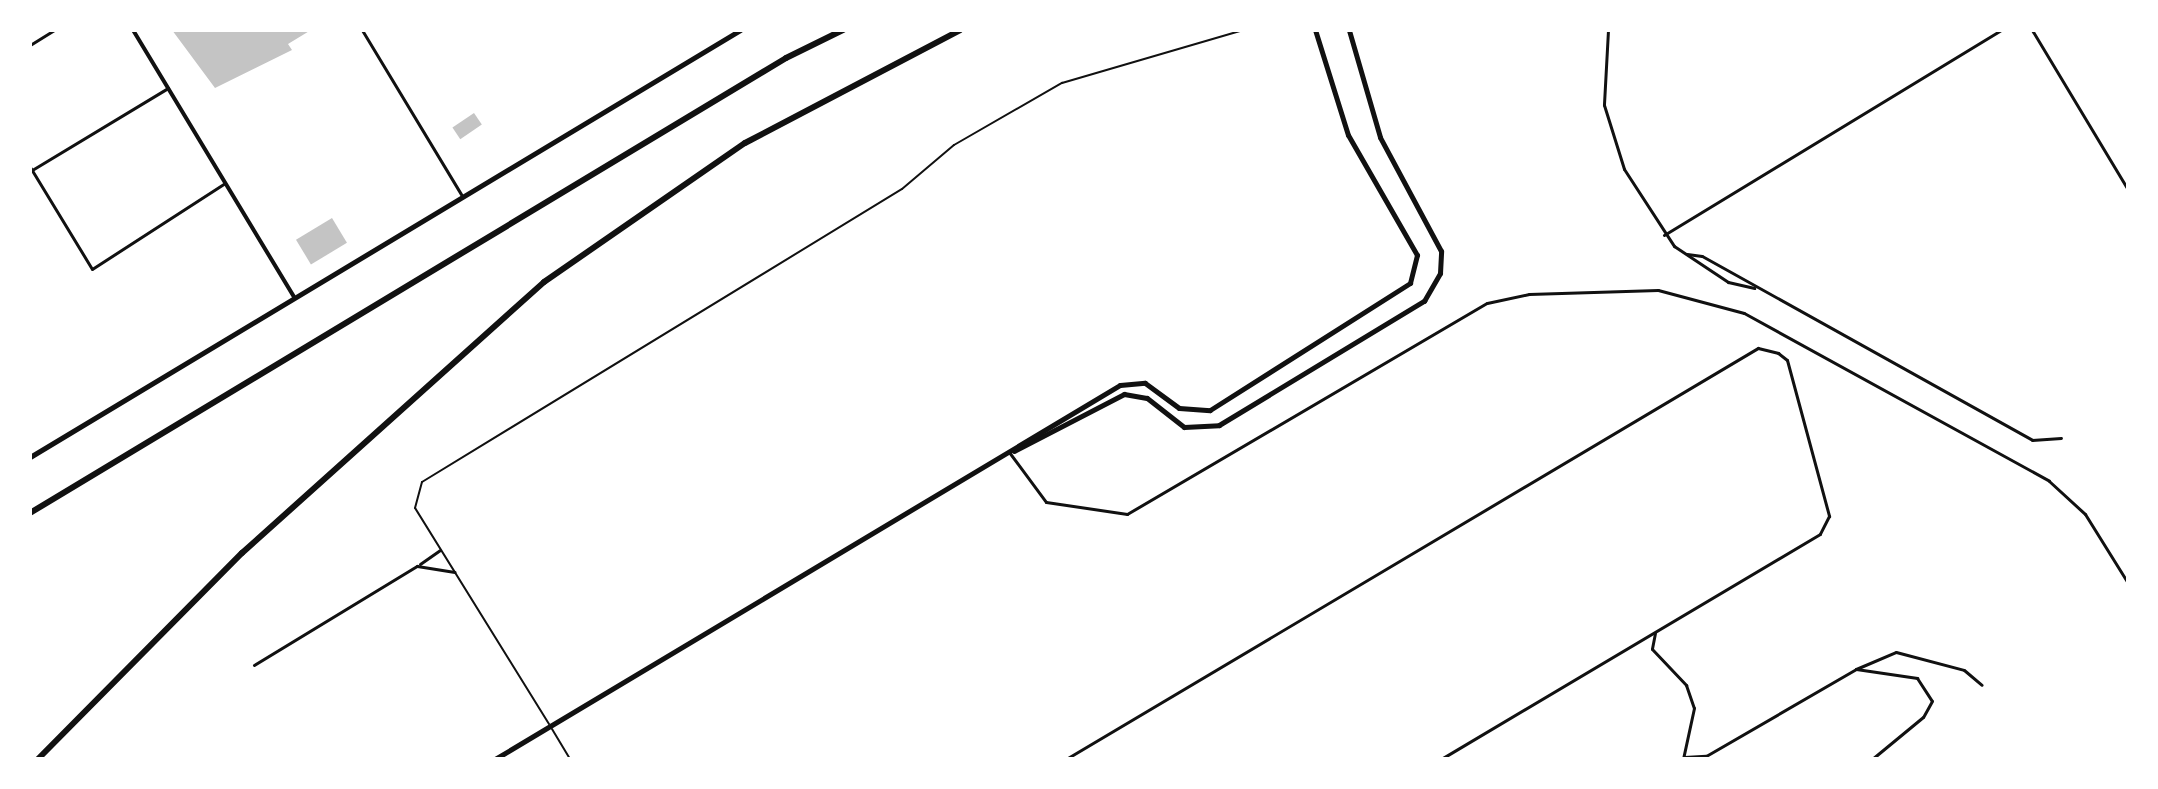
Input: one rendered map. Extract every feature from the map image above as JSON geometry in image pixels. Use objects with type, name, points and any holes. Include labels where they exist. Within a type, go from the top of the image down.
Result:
[{"type":"highway","points":[[30,513],[843,30]]},
{"type":"highway","points":[[38,759],[242,553],[544,282],[745,143],[960,30]]},
{"type":"main road","points":[[30,457],[740,30]]},
{"type":"main road","points":[[495,759],[1125,383],[1151,385],[1185,410],[1215,408],[1414,279],[1417,255],[1348,135],[1315,30]]},
{"type":"main road","points":[[1009,452],[1124,394],[1147,398],[1184,427],[1219,425],[1424,301],[1440,273],[1441,251],[1380,137],[1349,30]]},
{"type":"street","points":[[30,45],[54,30]]},
{"type":"street","points":[[133,30],[294,297]]},
{"type":"street","points":[[362,30],[462,196]]},
{"type":"street","points":[[1608,30],[1603,80],[1609,130],[1664,235],[1728,282],[1754,288]]},
{"type":"street","points":[[1664,235],[2001,30]]},
{"type":"street","points":[[2032,30],[2128,190]]},
{"type":"street","points":[[168,88],[31,168],[92,269],[225,183]]},
{"type":"street","points":[[1687,254],[2032,440],[2061,438]]},
{"type":"street","points":[[1009,452],[1046,502],[1127,514],[1487,303],[1529,294],[1658,290],[1744,313],[2049,481],[2085,514],[2128,583]]},
{"type":"street","points":[[1066,759],[1758,348],[1787,360],[1829,516],[1820,534],[1441,759]]},
{"type":"street","points":[[254,665],[440,550]]},
{"type":"street","points":[[417,566],[455,572]]},
{"type":"street","points":[[1657,630],[1652,649],[1686,685],[1694,708],[1683,758],[1706,756],[1856,669],[1896,652],[1964,670],[1982,685]]},
{"type":"street","points":[[1856,669],[1917,678],[1932,701],[1899,743],[1872,759]]},
{"type":"lane","points":[[570,759],[415,508],[422,482],[902,189],[954,145],[1062,83],[1243,30]]},
{"type":"building","points":[[172,30],[311,30],[288,44],[292,50],[215,88]]},
{"type":"building","points":[[474,113],[482,125],[460,139],[452,128]]},
{"type":"building","points":[[332,218],[347,243],[311,264],[296,240]]}]
